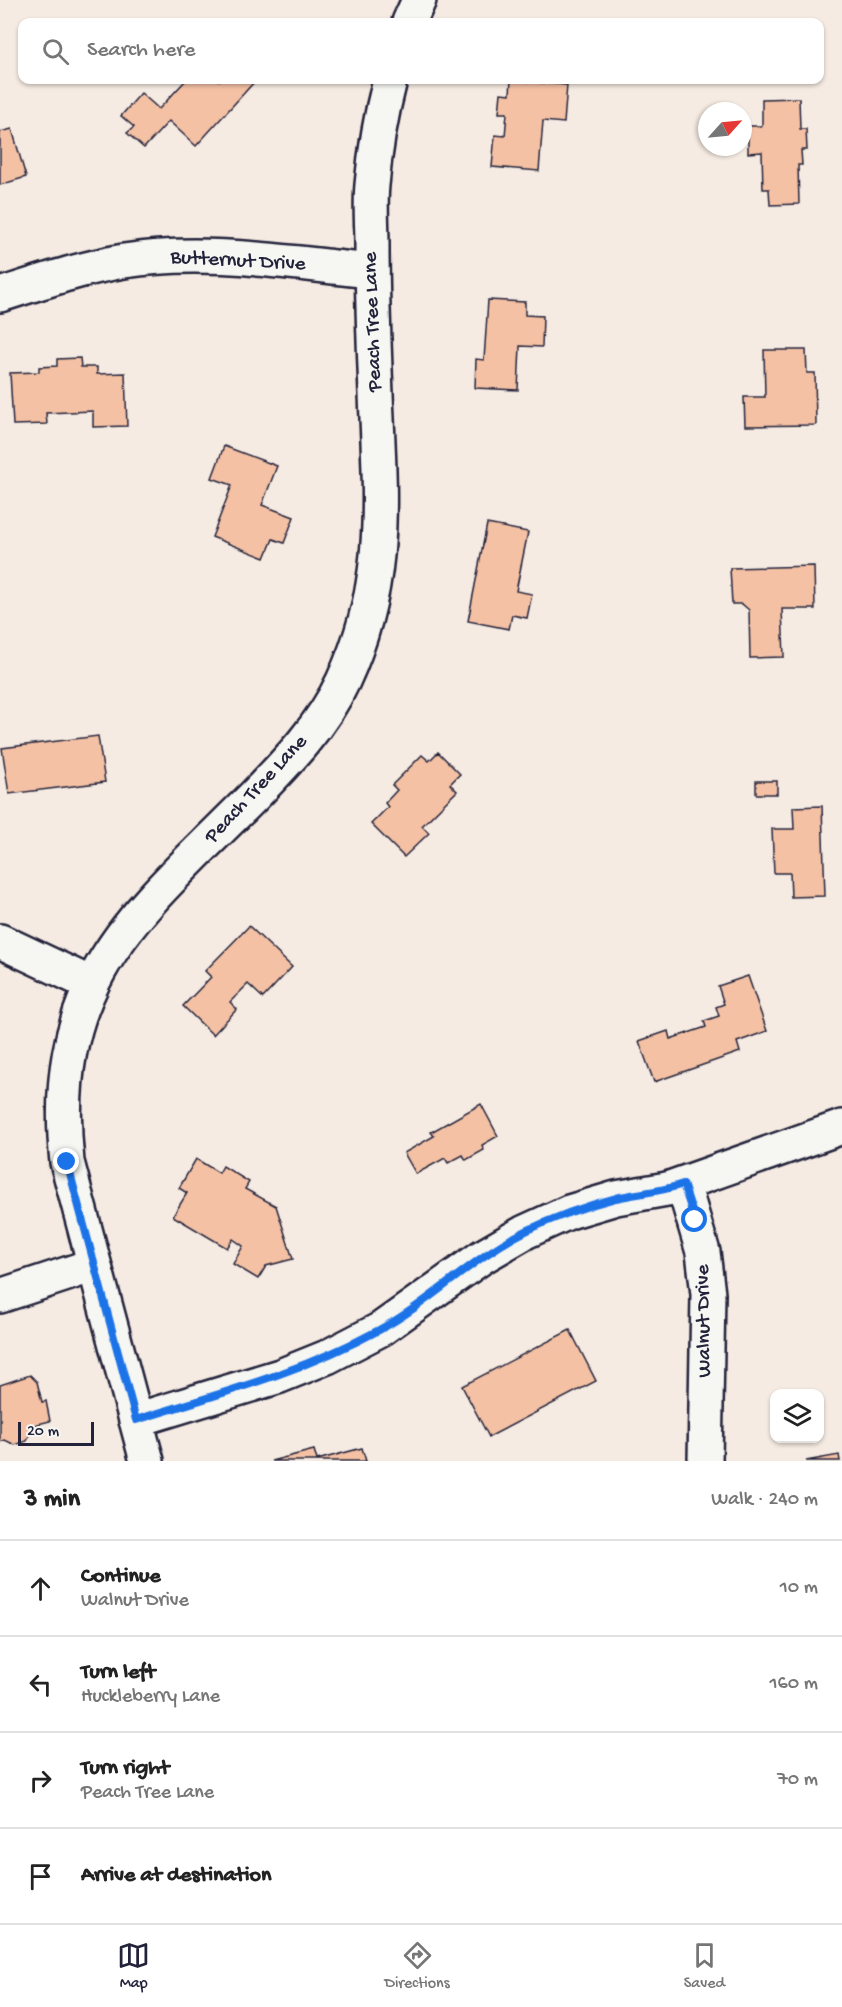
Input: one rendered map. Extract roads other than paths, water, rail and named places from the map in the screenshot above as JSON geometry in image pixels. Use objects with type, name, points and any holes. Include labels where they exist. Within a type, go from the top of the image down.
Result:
[{"type":"street","points":[[411,18],[419,0]]},
{"type":"street","name":"Peach Tree Lane","points":[[147,1461],[67,1162],[63,1121],[65,1080],[72,1038],[91,984],[111,948],[136,915],[293,756],[319,722],[342,684],[359,644],[372,602],[379,558],[381,514],[371,188],[379,125],[389,84]]},
{"type":"street","name":"Butternut Drive","points":[[0,295],[79,271],[125,261],[174,256],[225,257],[372,271]]},
{"type":"street","points":[[0,941],[91,984]]},
{"type":"street","points":[[136,1420],[280,1376],[327,1357],[381,1329],[491,1252],[525,1232],[569,1212],[616,1198],[668,1190],[842,1127]]},
{"type":"street","name":"Walnut Drive","points":[[683,1184],[703,1252],[708,1294],[705,1461]]},
{"type":"street","points":[[0,1296],[94,1265]]}]
